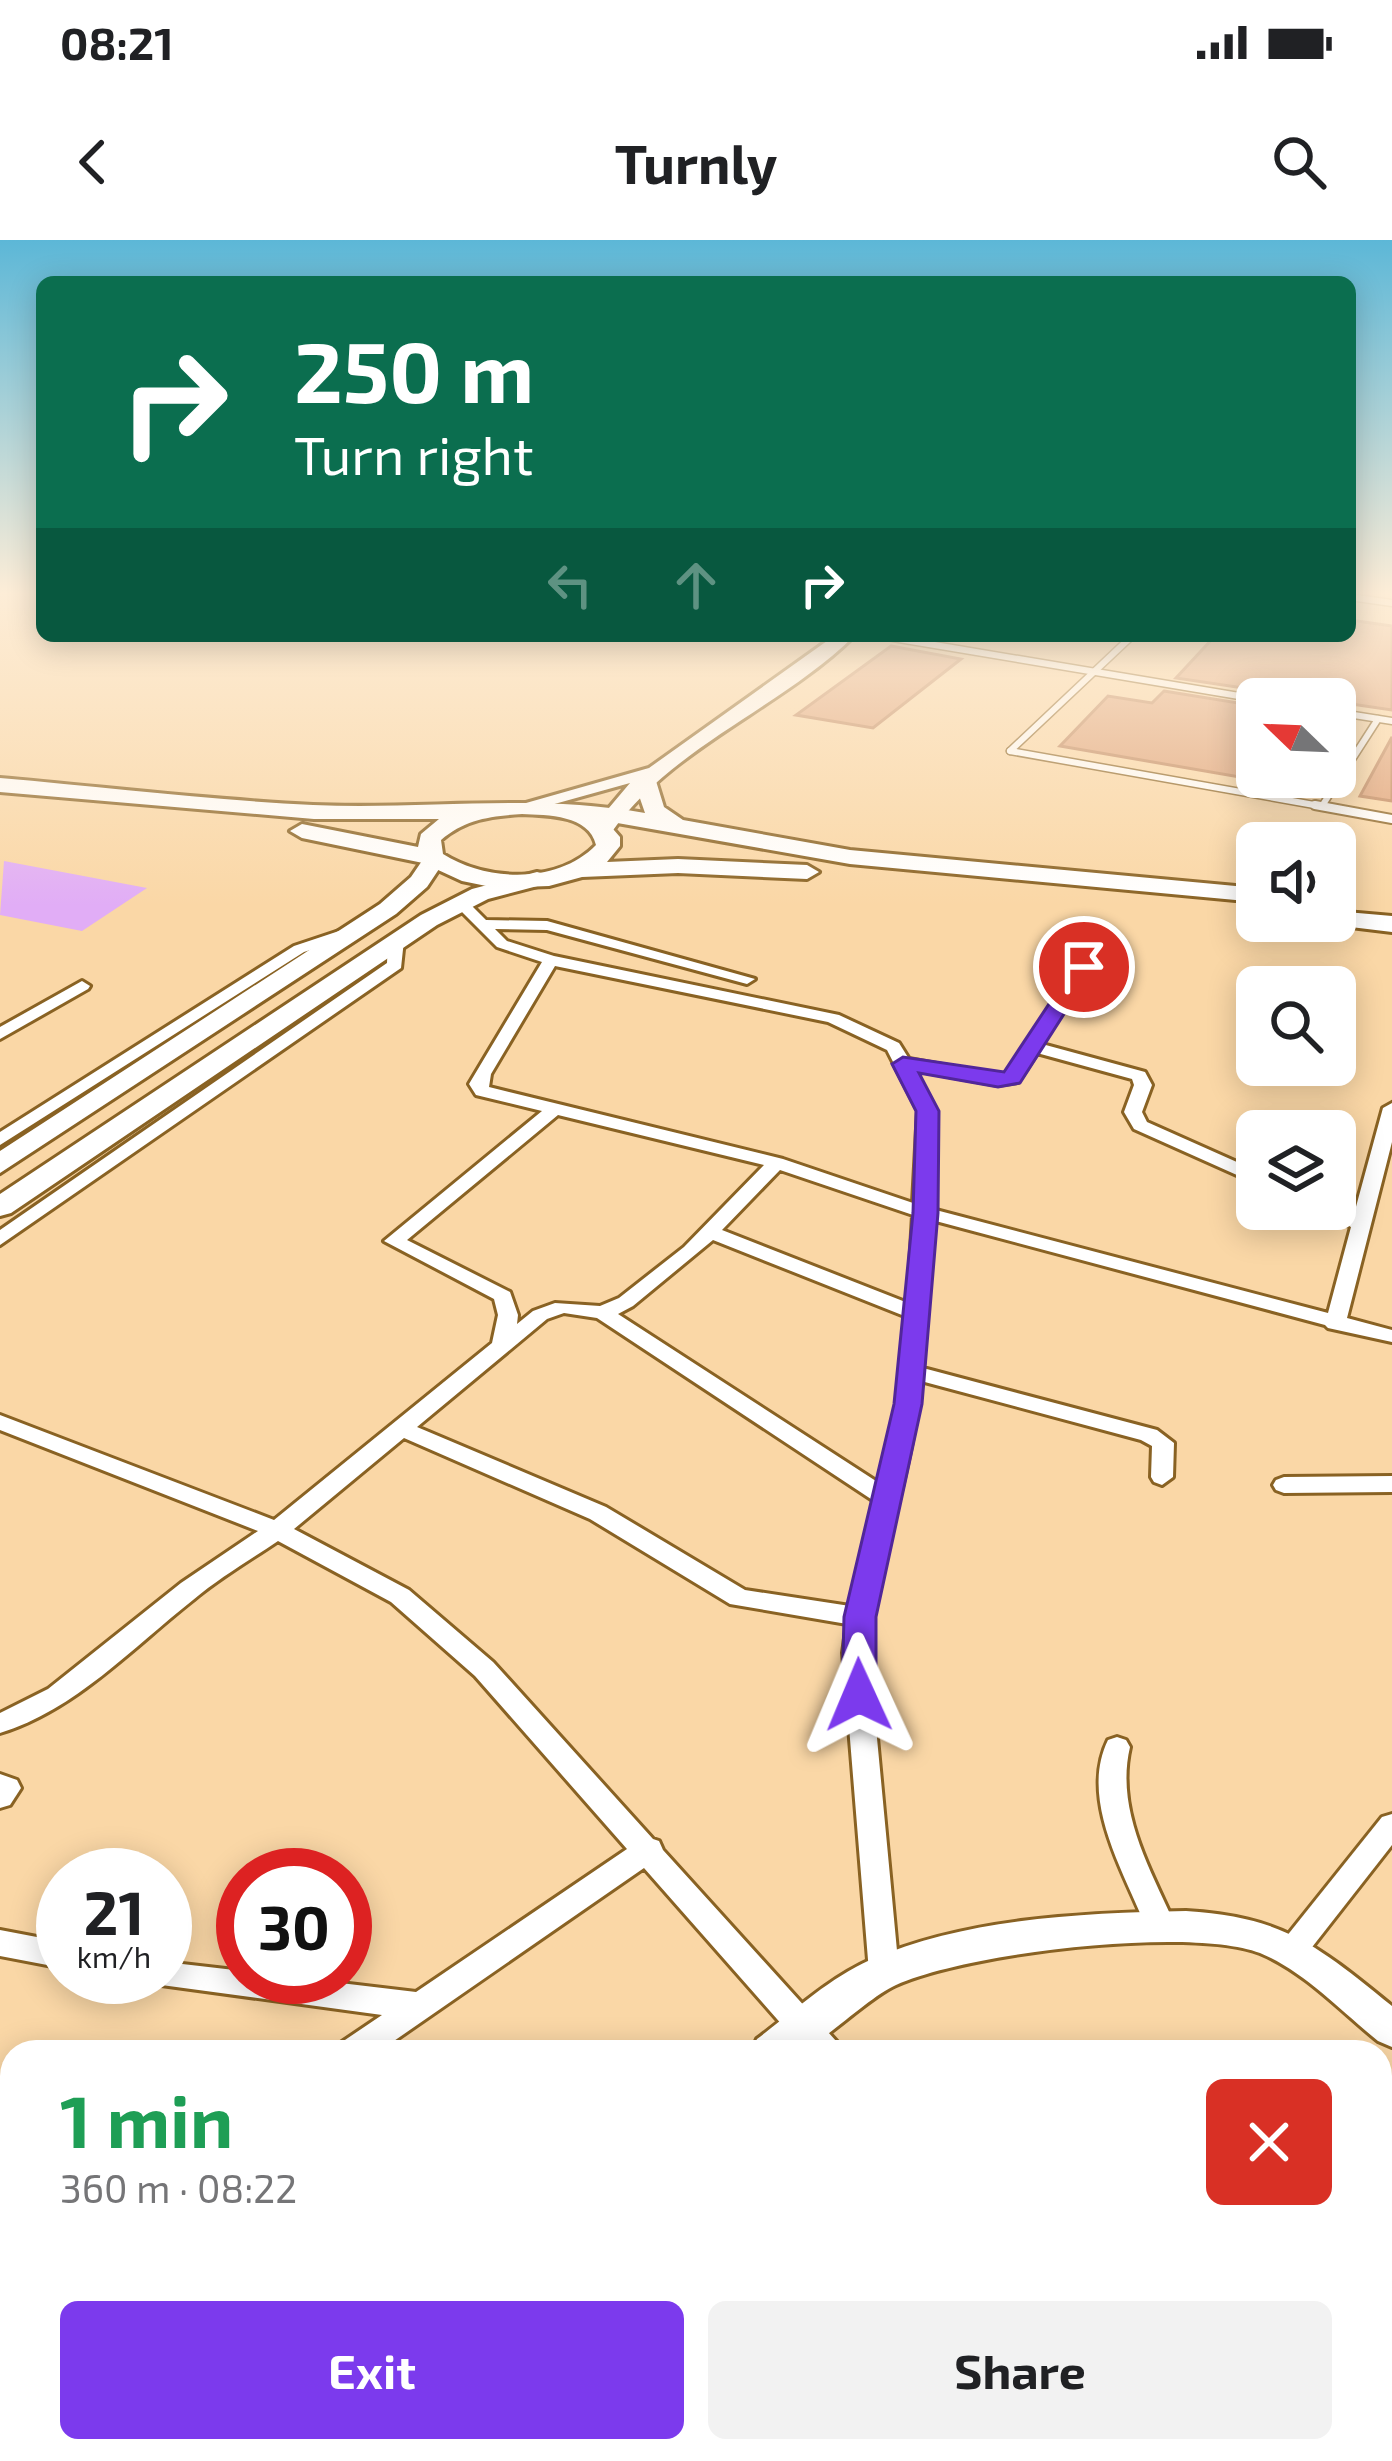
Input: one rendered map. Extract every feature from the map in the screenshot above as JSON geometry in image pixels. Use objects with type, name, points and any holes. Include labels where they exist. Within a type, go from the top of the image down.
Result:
[{"type":"main road","points":[[577,870],[603,854],[608,846],[608,821],[654,774],[758,699]]},
{"type":"main road","points":[[0,785],[314,812],[481,812],[522,807],[654,774]]},
{"type":"main road","points":[[654,774],[647,800],[678,827]]},
{"type":"main road","points":[[0,800],[296,830],[433,858],[471,877],[537,879]]},
{"type":"main road","points":[[522,807],[678,827],[850,857],[1236,894]]},
{"type":"main road","points":[[433,858],[428,848],[436,831],[481,812]]},
{"type":"main road","points":[[0,1164],[358,930],[405,895],[433,858]]},
{"type":"main road","points":[[0,1208],[396,940],[460,902],[537,879],[577,870],[678,866],[805,872],[1236,910]]},
{"type":"main road","points":[[1356,904],[1392,908]]},
{"type":"main road","points":[[1356,921],[1392,924]]},
{"type":"street","points":[[460,902],[502,944],[550,960],[833,1018],[892,1047],[928,1111],[926,1213],[912,1372],[856,1653],[884,1972]]},
{"type":"street","points":[[484,924],[548,926],[747,979]]},
{"type":"street","points":[[0,1140],[299,949],[358,930]]},
{"type":"street","points":[[0,1239],[395,965],[396,940]]},
{"type":"street","points":[[550,960],[478,1084],[482,1091],[777,1163],[926,1213],[1392,1336]]},
{"type":"street","points":[[903,1064],[1005,1080],[1016,1074],[1084,967]]},
{"type":"street","points":[[0,1034],[82,986]]},
{"type":"street","points":[[1034,1047],[1139,1076],[1143,1084],[1132,1112],[1136,1122],[1236,1168]]},
{"type":"street","points":[[502,1347],[508,1315],[503,1296],[394,1241],[556,1108]]},
{"type":"street","points":[[1335,1324],[1392,1108]]},
{"type":"street","points":[[603,1313],[648,1286],[710,1232],[777,1163]]},
{"type":"street","points":[[1356,1222],[1362,1225]]},
{"type":"street","points":[[710,1232],[918,1314]]},
{"type":"street","points":[[0,1723],[57,1696],[190,1589],[278,1530],[405,1430],[540,1315],[562,1307],[603,1313],[890,1500]]},
{"type":"street","points":[[912,1372],[1149,1435],[1163,1443],[1166,1451],[1162,1477]]},
{"type":"street","points":[[0,1422],[278,1530],[400,1596],[484,1669],[815,2040],[884,1972],[946,1954],[1054,1936],[1161,1927],[1228,1928],[1292,1951],[1392,2029]]},
{"type":"street","points":[[405,1430],[598,1513],[739,1598],[860,1617]]},
{"type":"street","points":[[1284,1485],[1392,1484]]},
{"type":"street","points":[[1117,1747],[1110,1764],[1112,1801],[1161,1927]]},
{"type":"street","points":[[0,1785],[7,1788],[0,1797]]},
{"type":"street","points":[[1292,1951],[1392,1825]]},
{"type":"street","points":[[370,2040],[649,1849]]},
{"type":"street","points":[[0,1943],[36,1950]]},
{"type":"street","points":[[192,1978],[420,2006]]},
{"type":"lane","points":[[1066,699],[1010,751],[1392,819]]},
{"type":"lane","points":[[1356,715],[1392,721]]},
{"type":"lane","points":[[1322,806],[1378,719]]},
{"type":"shaded area","points":[[4,861],[147,888],[82,931],[0,915]]},
{"type":"building","points":[[819,699],[910,699],[873,728],[796,715]]},
{"type":"building","points":[[1105,699],[1236,703],[1236,776],[1060,746]]},
{"type":"building","points":[[1356,699],[1392,699],[1392,710],[1356,705]]},
{"type":"building","points":[[1392,737],[1392,801],[1360,796]]},
{"type":"route","points":[[859,1695],[860,1617],[908,1404],[926,1213],[928,1111],[903,1064],[998,1080],[1012,1078],[1084,967]]}]
